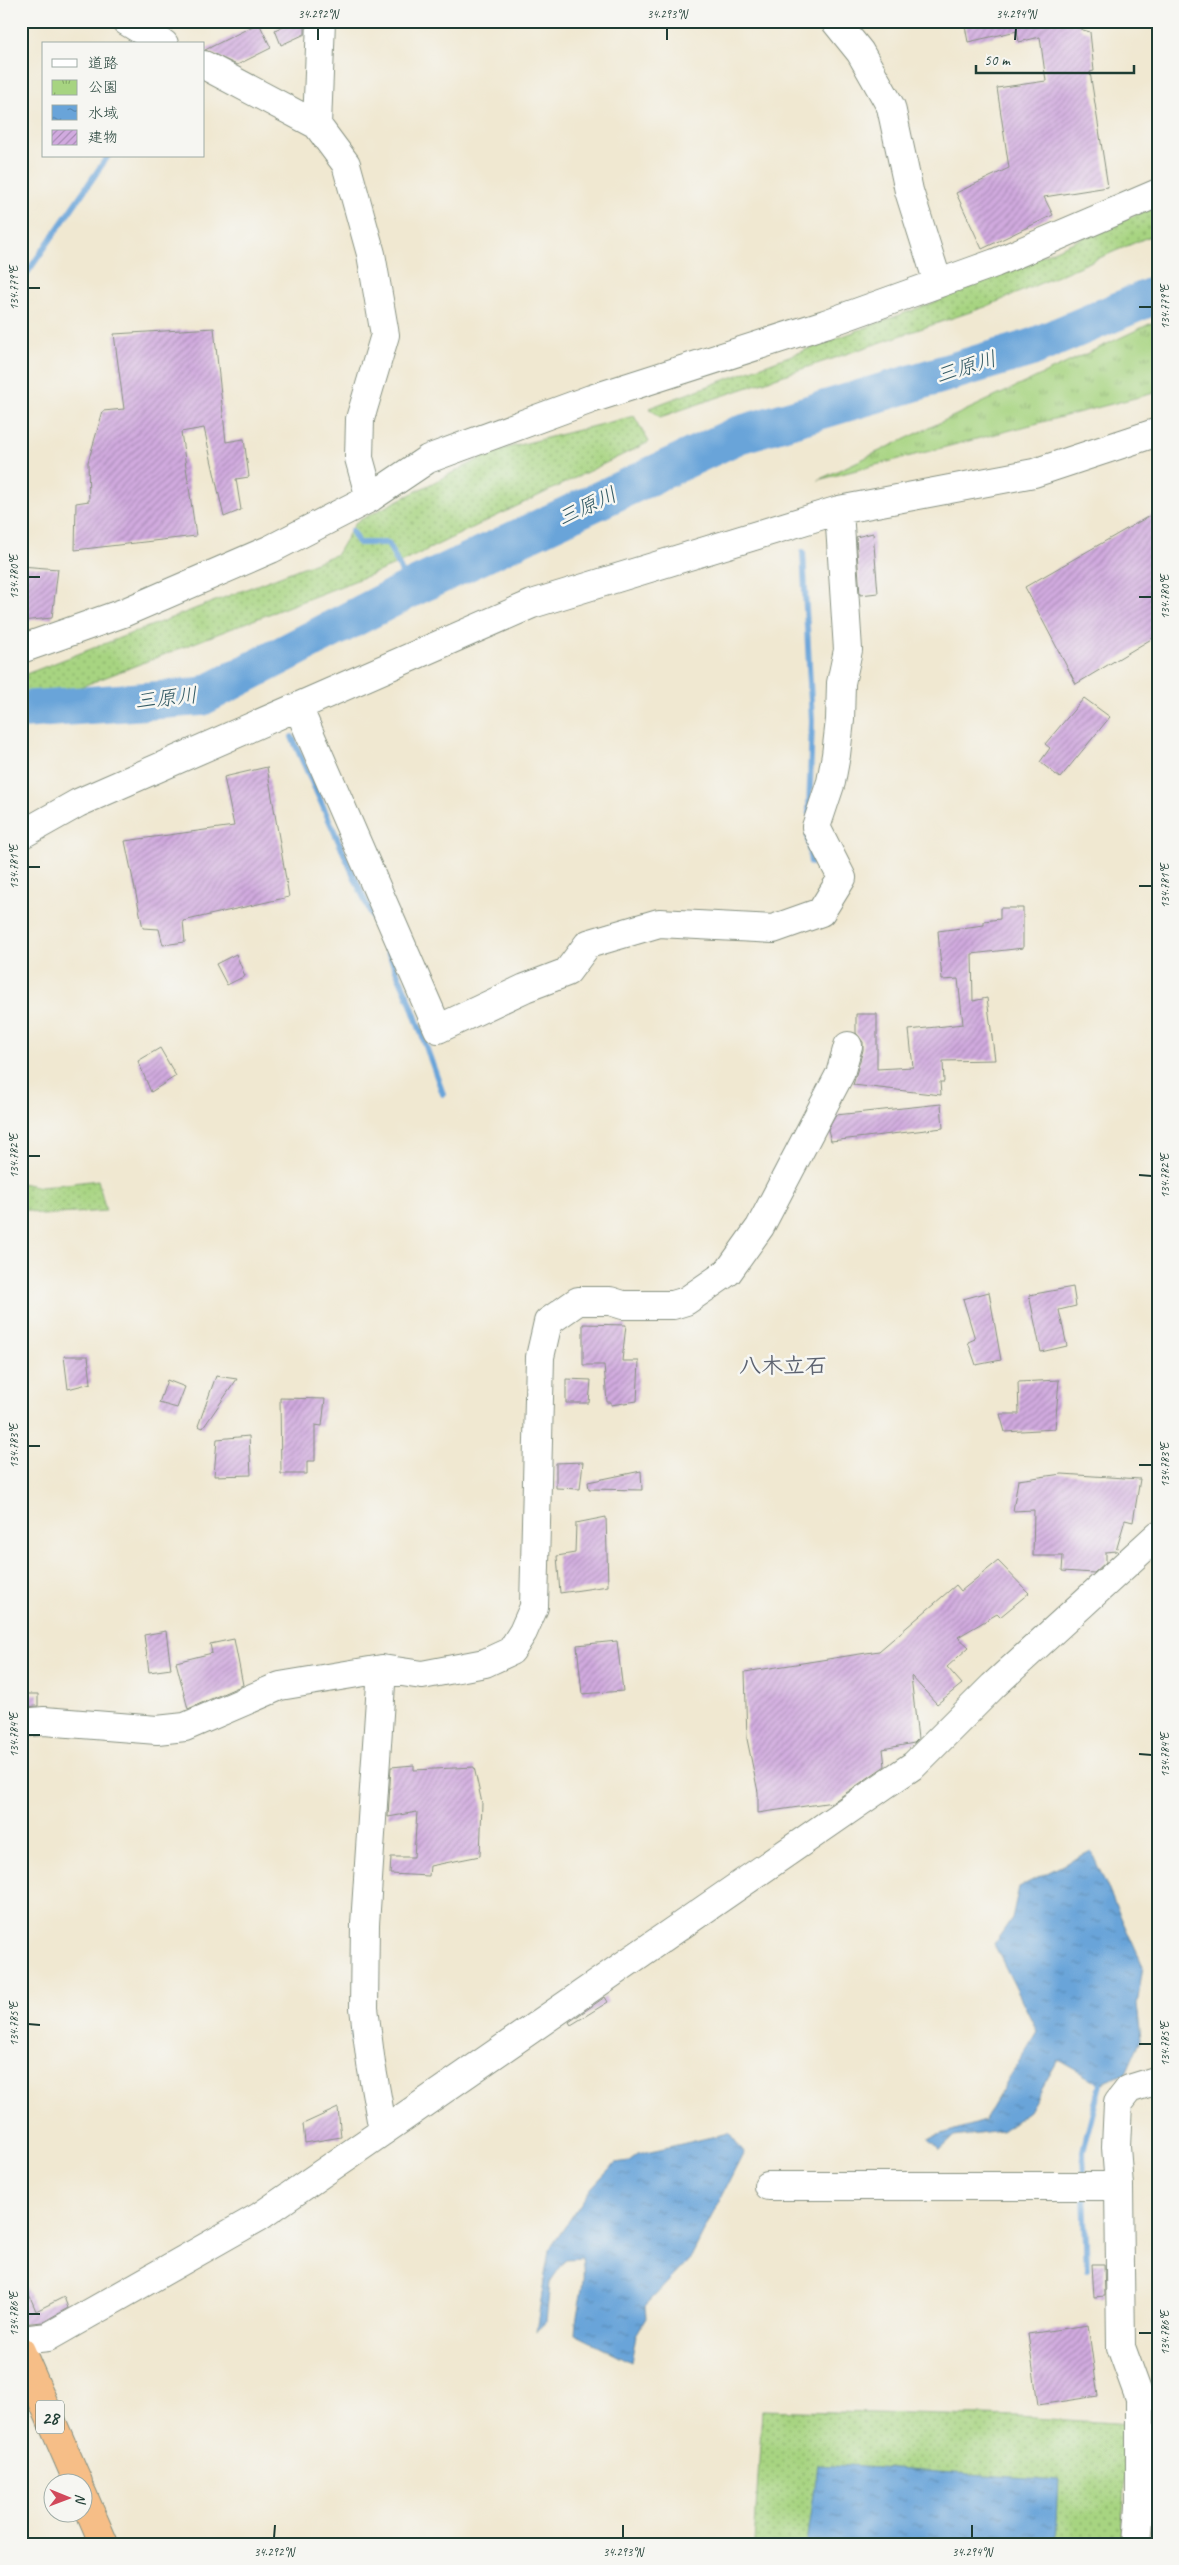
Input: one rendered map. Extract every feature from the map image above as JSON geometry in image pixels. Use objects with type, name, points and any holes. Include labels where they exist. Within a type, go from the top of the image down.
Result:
[{"type":"highway","name":"28","points":[[21,2351],[74,2472]]},
{"type":"highway","points":[[92,2516],[104,2544]]},
{"type":"street","points":[[126,21],[161,42]]},
{"type":"street","points":[[317,125],[321,21]]},
{"type":"street","points":[[835,21],[860,52],[891,107],[909,190],[938,283]]},
{"type":"street","points":[[205,66],[317,125],[346,164],[371,254],[385,335],[360,419],[360,458],[370,498]]},
{"type":"street","points":[[21,649],[123,613],[271,549],[370,498],[428,459],[591,399],[688,370],[995,263],[1158,193]]},
{"type":"street","points":[[21,835],[78,803],[532,604],[839,510],[1034,473],[1158,432]]},
{"type":"street","points":[[298,707],[438,1029],[525,988],[567,972],[588,944],[659,923],[773,928],[821,912],[842,878],[816,827],[832,773],[840,720],[841,682],[848,650],[839,510]]},
{"type":"street","points":[[21,1723],[44,1721],[157,1730],[185,1727],[280,1686],[382,1669],[422,1675],[485,1663],[511,1651],[524,1632],[534,1607],[540,1357],[548,1322],[578,1300],[610,1301],[623,1305],[679,1303],[686,1301],[728,1272],[760,1227],[840,1074],[848,1046]]},
{"type":"street","points":[[21,2340],[48,2337],[259,2217],[744,1885],[914,1765],[993,1686],[1158,1535]]},
{"type":"street","points":[[382,1669],[365,1924],[364,2008],[370,2064],[383,2131]]},
{"type":"street","points":[[1137,2544],[1140,2506],[1140,2399],[1121,2346],[1119,2186],[1116,2147],[1118,2103],[1129,2089],[1158,2080]]},
{"type":"street","points":[[768,2186],[1119,2186]]},
{"type":"green space","points":[[1158,205],[1158,232],[1155,234],[985,307],[660,417],[649,408],[948,297]]},
{"type":"green space","points":[[1158,320],[1158,392],[818,480]]},
{"type":"green space","points":[[634,416],[649,442],[398,564],[57,696],[21,701],[21,676],[337,554],[356,522],[495,451]]},
{"type":"green space","points":[[98,1180],[106,1211],[42,1215],[21,1208],[21,1183],[41,1187]]},
{"type":"green space","points":[[762,2410],[1017,2417],[1131,2424],[1120,2544],[754,2544]]},
{"type":"water","points":[[1091,1851],[1143,1966],[1137,2004],[1141,2039],[1126,2073],[1100,2084],[1058,2060],[1029,2111],[1002,2131],[954,2137],[940,2150],[929,2138],[984,2121],[1037,2031],[994,1944],[1012,1918],[1019,1887]]},
{"type":"water","points":[[729,2133],[744,2152],[690,2259],[645,2306],[646,2318],[636,2335],[631,2362],[575,2334],[583,2277],[582,2258],[566,2259],[550,2282],[546,2322],[536,2331],[549,2250],[592,2187],[615,2163],[629,2161],[638,2154]]},
{"type":"water","points":[[818,2464],[1059,2480],[1056,2544],[807,2544]]},
{"type":"building","points":[[293,21],[305,21],[305,34],[281,45],[275,30]]},
{"type":"building","points":[[964,21],[1080,21],[1080,29],[1090,32],[1094,71],[1090,72],[1108,187],[1044,197],[1053,215],[982,249],[956,193],[1009,168],[997,88],[1046,81],[1040,37],[1019,42],[1017,31],[968,42]]},
{"type":"building","points":[[259,23],[271,48],[237,65],[205,50]]},
{"type":"building","points":[[214,328],[226,442],[244,439],[249,477],[236,479],[241,510],[224,517],[204,428],[181,432],[196,536],[75,550],[76,503],[89,501],[88,462],[103,411],[124,409],[114,334]]},
{"type":"building","points":[[1158,511],[1158,635],[1076,684],[1025,587]]},
{"type":"building","points":[[873,533],[878,593],[860,595],[856,537]]},
{"type":"building","points":[[21,566],[58,569],[52,618],[21,621]]},
{"type":"building","points":[[1084,698],[1110,717],[1060,778],[1040,762],[1050,748],[1045,744]]},
{"type":"building","points":[[267,767],[289,897],[183,921],[185,942],[163,945],[159,929],[143,928],[125,841],[234,826],[224,777]]},
{"type":"building","points":[[1000,908],[1023,908],[1023,948],[972,954],[973,1001],[987,998],[995,1060],[943,1061],[944,1082],[940,1082],[941,1095],[853,1085],[863,1050],[863,1042],[856,1033],[856,1014],[877,1014],[877,1069],[913,1067],[909,1030],[963,1024],[958,979],[942,980],[938,931],[984,925],[984,921],[1000,919]]},
{"type":"building","points":[[236,954],[245,976],[227,985],[216,964]]},
{"type":"building","points":[[160,1048],[176,1076],[151,1092],[138,1061]]},
{"type":"building","points":[[941,1104],[943,1128],[831,1141],[828,1130],[836,1115]]},
{"type":"building","points":[[1073,1287],[1076,1306],[1059,1310],[1067,1346],[1041,1352],[1029,1295]]},
{"type":"building","points":[[989,1292],[1001,1360],[976,1365],[968,1342],[975,1339],[963,1299]]},
{"type":"building","points":[[583,1324],[626,1325],[622,1361],[639,1361],[637,1401],[611,1405],[611,1402],[607,1402],[604,1365],[583,1365]]},
{"type":"building","points":[[64,1356],[88,1356],[91,1383],[68,1389]]},
{"type":"building","points":[[216,1376],[237,1379],[203,1428],[198,1426]]},
{"type":"building","points":[[566,1379],[591,1380],[589,1403],[566,1403]]},
{"type":"building","points":[[167,1380],[185,1387],[177,1408],[159,1403]]},
{"type":"building","points":[[1059,1380],[1055,1429],[1005,1432],[1000,1414],[1019,1414],[1018,1382]]},
{"type":"building","points":[[280,1398],[325,1399],[322,1426],[315,1425],[315,1461],[307,1461],[307,1474],[281,1474]]},
{"type":"building","points":[[249,1436],[251,1475],[214,1476],[217,1439]]},
{"type":"building","points":[[583,1462],[580,1489],[556,1488],[556,1463]]},
{"type":"building","points":[[641,1471],[642,1490],[589,1489],[588,1482]]},
{"type":"building","points":[[1062,1474],[1140,1479],[1133,1522],[1125,1520],[1116,1551],[1106,1552],[1106,1562],[1094,1573],[1062,1571],[1063,1556],[1033,1556],[1034,1510],[1013,1511],[1018,1480]]},
{"type":"building","points":[[606,1517],[608,1586],[560,1593],[557,1556],[575,1553],[576,1523]]},
{"type":"building","points":[[998,1561],[1029,1593],[1000,1617],[997,1614],[958,1637],[969,1647],[947,1667],[962,1684],[937,1704],[911,1676],[918,1739],[914,1743],[883,1749],[885,1766],[833,1802],[758,1813],[758,1792],[747,1739],[745,1672],[879,1651],[956,1585],[961,1591]]},
{"type":"building","points":[[166,1631],[171,1669],[149,1672],[144,1635]]},
{"type":"building","points":[[234,1639],[243,1685],[188,1709],[176,1662],[212,1653],[210,1644]]},
{"type":"building","points":[[617,1641],[623,1691],[582,1694],[577,1645]]},
{"type":"building","points":[[21,1694],[38,1694],[38,1706],[21,1707]]},
{"type":"building","points":[[414,1765],[414,1770],[474,1767],[482,1803],[480,1856],[430,1866],[429,1876],[390,1874],[391,1857],[414,1857],[417,1812],[388,1817],[391,1767]]},
{"type":"building","points":[[605,1997],[608,2002],[571,2025],[569,2022]]},
{"type":"building","points":[[338,2108],[341,2137],[305,2143],[303,2124]]},
{"type":"building","points":[[1092,2264],[1104,2264],[1105,2296],[1094,2297]]},
{"type":"building","points":[[21,2275],[36,2311],[64,2297],[68,2308],[43,2322],[21,2324]]},
{"type":"building","points":[[1088,2325],[1098,2396],[1038,2405],[1028,2334]]},
{"type":"waterway","points":[[21,278],[27,273],[107,158]]},
{"type":"waterway","name":"三原川","points":[[21,710],[201,697],[410,589],[738,435],[1031,348],[1158,294]]},
{"type":"waterway","points":[[352,531],[358,543],[388,543],[410,589]]},
{"type":"waterway","points":[[803,552],[812,721],[809,812]]},
{"type":"waterway","points":[[292,737],[409,999],[443,1094]]},
{"type":"waterway","points":[[808,837],[811,863]]},
{"type":"waterway","points":[[353,2027],[356,2054]]},
{"type":"waterway","points":[[1084,2179],[1083,2151],[1100,2084]]},
{"type":"waterway","points":[[1084,2191],[1087,2270]]},
{"type":"district","name":"八木立石","points":[[783,1365]]}]
